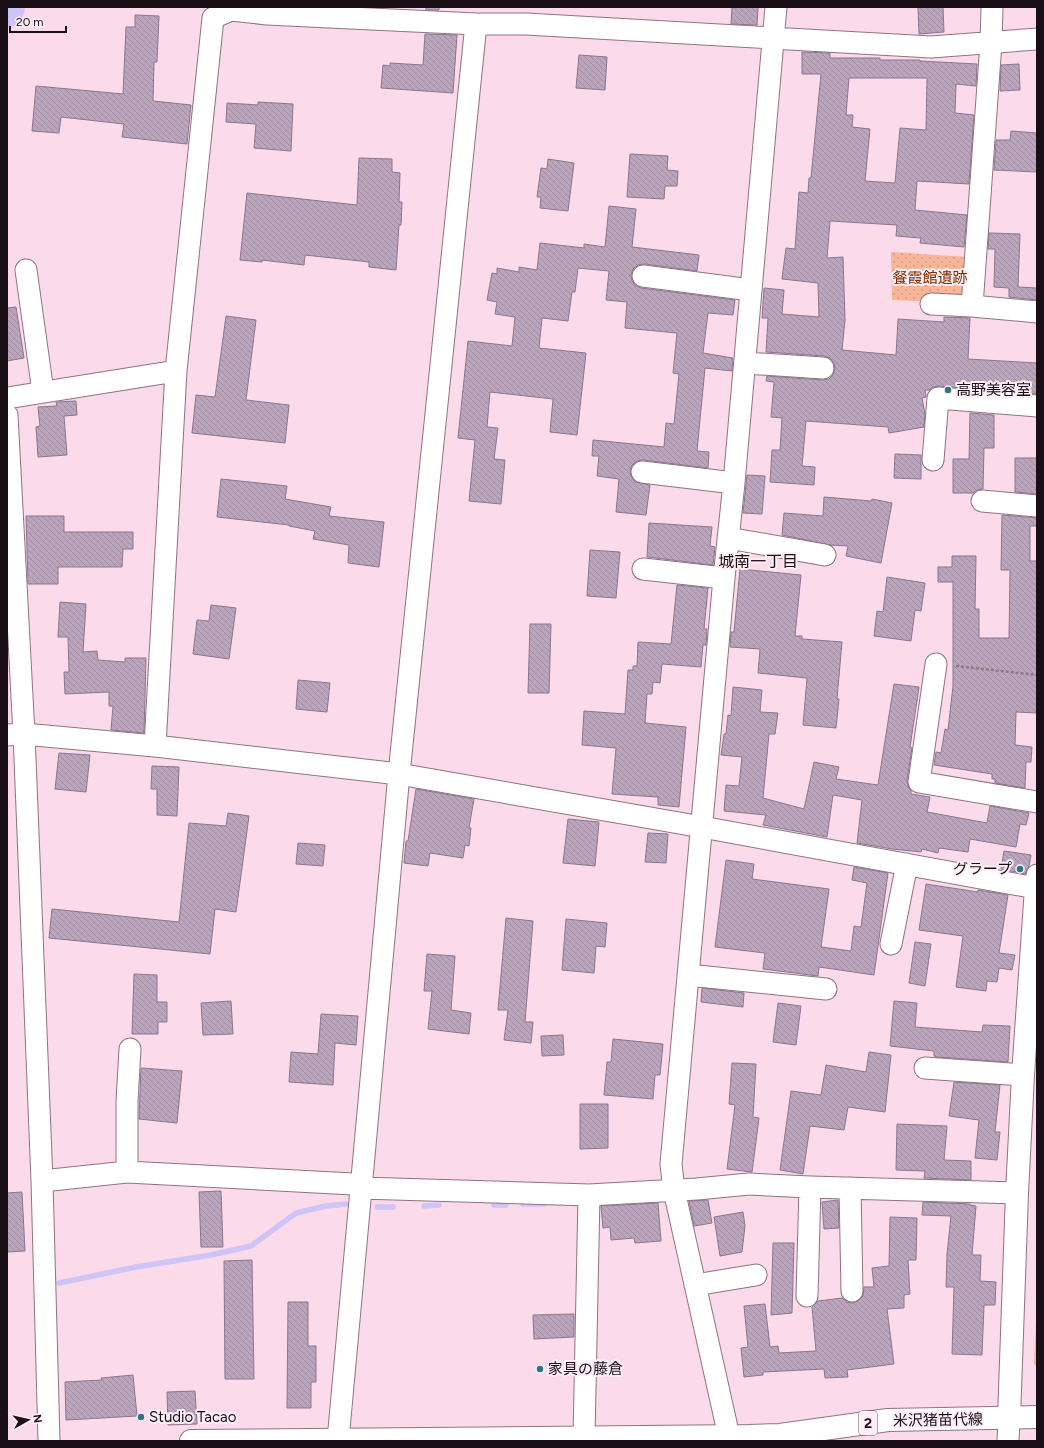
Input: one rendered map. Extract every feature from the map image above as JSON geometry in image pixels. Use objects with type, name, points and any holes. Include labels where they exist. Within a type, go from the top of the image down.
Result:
[{"type":"main road","points":[[1009,1418],[1017,1193],[1023,1075],[1036,882]]},
{"type":"main road","name":"米沢猪苗代線","points":[[191,1441],[584,1437],[729,1438],[780,1435],[888,1420],[1037,1417]]},
{"type":"street","points":[[729,1438],[674,1190],[671,1164],[745,363],[776,7]]},
{"type":"street","points":[[972,306],[991,43],[992,7]]},
{"type":"street","points":[[155,746],[176,371],[212,13],[230,10],[267,10],[476,24],[526,16],[773,38],[931,47],[1037,39]]},
{"type":"street","points":[[338,1440],[399,774],[476,24]]},
{"type":"street","points":[[26,270],[43,392]]},
{"type":"street","points":[[643,276],[751,290]]},
{"type":"street","points":[[931,304],[1037,312]]},
{"type":"street","points":[[745,363],[823,368]]},
{"type":"street","points":[[7,398],[176,371]]},
{"type":"street","points":[[933,460],[938,398],[1037,406]]},
{"type":"street","points":[[7,415],[16,735],[42,1181],[49,1441]]},
{"type":"street","points":[[642,472],[734,484]]},
{"type":"street","points":[[982,501],[1037,506]]},
{"type":"street","points":[[728,538],[825,555]]},
{"type":"street","points":[[643,569],[724,578]]},
{"type":"street","points":[[936,664],[919,782],[1037,802]]},
{"type":"street","points":[[16,735],[155,746],[399,774],[907,864],[1036,882]]},
{"type":"street","points":[[891,944],[907,864]]},
{"type":"street","points":[[688,975],[826,989]]},
{"type":"street","points":[[127,1172],[127,1101],[130,1049]]},
{"type":"street","points":[[925,1068],[1023,1075]]},
{"type":"street","points":[[42,1181],[127,1172],[354,1184],[361,1188],[589,1195],[750,1184],[1017,1193]]},
{"type":"street","points":[[807,1296],[810,1187]]},
{"type":"street","points":[[850,1188],[852,1291]]},
{"type":"street","points":[[584,1437],[589,1195]]},
{"type":"street","points":[[695,1285],[756,1275]]},
{"type":"street","points":[[1008,1441],[1009,1418]]},
{"type":"path","points":[[936,664],[1037,675]]},
{"type":"green space","name":"餐霞館遺跡","points":[[891,252],[967,257],[965,303],[892,300]]},
{"type":"green space","points":[[1037,1302],[1037,1367],[1034,1364]]},
{"type":"building","points":[[426,7],[439,7],[439,10],[426,10]]},
{"type":"building","points":[[732,7],[758,7],[757,25],[731,24]]},
{"type":"building","points":[[918,7],[943,7],[944,32],[919,34]]},
{"type":"building","points":[[135,15],[159,16],[157,62],[154,62],[153,101],[191,105],[187,144],[122,137],[124,124],[61,117],[59,133],[32,131],[36,86],[123,94],[126,27],[135,27]]},
{"type":"building","points":[[425,34],[457,35],[453,93],[381,88],[383,65],[390,66],[390,63],[423,65]]},
{"type":"building","points":[[802,52],[830,53],[830,58],[880,58],[880,60],[920,60],[977,64],[976,86],[956,84],[955,113],[974,115],[969,184],[917,181],[915,210],[967,215],[964,247],[920,243],[921,238],[896,236],[897,225],[830,221],[827,258],[843,257],[845,320],[842,350],[896,355],[898,319],[944,322],[944,317],[970,318],[968,359],[1037,363],[1037,394],[939,386],[925,390],[926,397],[922,398],[925,414],[924,427],[889,433],[888,427],[806,421],[802,466],[815,467],[814,485],[770,482],[772,450],[780,450],[782,418],[771,417],[774,382],[766,381],[767,376],[823,380],[829,379],[833,375],[835,369],[834,363],[830,358],[824,356],[766,352],[768,318],[762,318],[764,288],[784,290],[782,314],[819,317],[818,283],[782,279],[786,248],[795,249],[799,192],[808,193],[809,178],[811,178],[821,74],[802,74]],"holes":[[[849,78],[927,78],[926,130],[900,128],[895,183],[865,181],[870,129],[852,127],[853,115],[846,115]]]},
{"type":"building","points":[[579,55],[607,57],[605,90],[576,88]]},
{"type":"building","points":[[1019,64],[1020,90],[1000,91],[1001,65]]},
{"type":"building","points":[[258,102],[293,104],[291,151],[254,148],[256,124],[226,122],[227,103],[258,105]]},
{"type":"building","points":[[1011,131],[1037,133],[1037,172],[994,170],[996,140],[1010,140]]},
{"type":"building","points":[[630,154],[668,156],[667,170],[678,171],[677,186],[665,186],[664,199],[627,197]]},
{"type":"building","points":[[359,158],[392,159],[392,172],[400,173],[399,202],[402,202],[396,270],[369,267],[369,262],[305,255],[304,265],[262,260],[262,262],[240,260],[247,193],[357,205]]},
{"type":"building","points":[[548,159],[574,163],[568,211],[540,208],[541,197],[537,197],[541,168],[547,169]]},
{"type":"building","points":[[609,206],[636,209],[632,247],[699,255],[697,271],[645,264],[638,265],[633,269],[631,275],[632,281],[636,286],[641,288],[735,300],[733,315],[708,313],[703,353],[733,358],[732,371],[705,368],[697,451],[709,452],[708,468],[643,460],[637,461],[632,465],[630,470],[631,476],[635,482],[650,485],[646,515],[616,512],[619,479],[597,476],[599,456],[592,456],[593,440],[664,447],[666,423],[674,424],[679,374],[673,373],[677,333],[625,328],[627,302],[606,300],[609,271],[578,268],[575,292],[572,292],[568,321],[542,318],[539,348],[586,353],[577,435],[550,432],[553,399],[490,392],[487,427],[498,428],[494,459],[505,460],[501,504],[469,501],[475,440],[458,438],[468,341],[512,346],[515,317],[495,314],[497,302],[487,300],[492,273],[497,274],[497,268],[519,272],[519,267],[537,270],[540,243],[584,248],[584,244],[605,247]]},
{"type":"building","points":[[989,233],[1020,234],[1018,287],[1037,288],[1037,300],[1009,297],[1009,288],[994,287],[995,249],[988,249]]},
{"type":"building","points":[[16,307],[24,358],[7,361],[7,308]]},
{"type":"building","points":[[226,316],[256,320],[246,400],[289,405],[285,443],[192,433],[196,395],[215,397]]},
{"type":"building","points":[[76,401],[77,415],[64,416],[67,455],[38,457],[36,427],[40,426],[38,407],[57,406],[56,402]]},
{"type":"building","points":[[970,413],[994,415],[994,448],[984,448],[983,489],[977,490],[973,493],[953,493],[953,459],[969,459]]},
{"type":"building","points":[[895,454],[921,455],[921,479],[894,478]]},
{"type":"building","points":[[1015,458],[1037,458],[1037,494],[1015,492]]},
{"type":"building","points":[[747,475],[765,476],[762,514],[743,513]]},
{"type":"building","points":[[221,479],[287,486],[285,499],[331,507],[329,516],[384,522],[379,567],[348,563],[349,545],[313,539],[315,531],[289,525],[217,517]]},
{"type":"building","points":[[824,497],[871,501],[872,499],[892,503],[881,563],[846,556],[848,546],[830,545],[782,535],[784,513],[823,516]]},
{"type":"building","points":[[1002,515],[1037,518],[1037,526],[1030,526],[1030,561],[1037,561],[1037,713],[1016,712],[1015,745],[1032,747],[1031,762],[1026,762],[1025,788],[995,783],[995,779],[992,779],[992,774],[934,765],[936,752],[941,753],[945,729],[948,730],[953,686],[953,582],[938,582],[938,567],[952,567],[952,556],[976,556],[975,609],[979,609],[979,638],[1009,638],[1010,570],[1001,570]]},
{"type":"building","points":[[26,516],[64,516],[64,532],[133,532],[133,549],[123,549],[122,567],[58,567],[58,584],[28,584]]},
{"type":"building","points":[[649,523],[712,527],[710,546],[715,547],[713,565],[647,557]]},
{"type":"building","points":[[590,550],[620,552],[616,598],[587,596]]},
{"type":"building","points":[[740,569],[801,575],[795,636],[802,636],[802,639],[842,642],[836,728],[803,725],[807,678],[758,673],[760,649],[730,647],[731,632],[734,632]]},
{"type":"building","points":[[887,577],[925,583],[921,611],[915,610],[911,641],[874,636],[877,611],[883,612]]},
{"type":"building","points":[[677,585],[708,588],[704,629],[707,629],[706,645],[703,645],[701,667],[662,664],[660,683],[653,682],[652,694],[647,694],[645,723],[686,727],[679,807],[658,805],[658,797],[612,794],[616,748],[582,745],[584,711],[625,714],[628,670],[633,670],[633,666],[637,666],[638,642],[671,644]]},
{"type":"building","points":[[60,602],[86,604],[83,652],[97,651],[98,660],[125,662],[125,658],[146,658],[144,733],[111,730],[113,706],[109,706],[109,692],[65,694],[64,672],[69,672],[68,637],[58,637]]},
{"type":"building","points":[[211,605],[236,608],[229,659],[193,654],[197,620],[209,621]]},
{"type":"building","points":[[530,624],[551,624],[549,693],[528,693]]},
{"type":"building","points":[[298,680],[330,683],[327,712],[296,709]]},
{"type":"building","points":[[894,684],[919,687],[910,747],[912,748],[907,780],[911,794],[930,797],[927,812],[987,823],[990,806],[1029,813],[1026,825],[1020,824],[1016,847],[970,839],[968,852],[939,848],[938,853],[922,849],[921,852],[857,843],[862,800],[833,795],[827,837],[763,825],[766,815],[724,811],[726,785],[739,786],[742,757],[721,755],[724,734],[726,734],[728,715],[731,716],[733,687],[762,690],[760,712],[778,713],[775,734],[769,734],[763,798],[804,809],[814,762],[839,767],[836,779],[878,785]]},
{"type":"building","points":[[59,753],[90,755],[86,792],[55,789]]},
{"type":"building","points":[[152,766],[179,767],[177,816],[157,815],[157,789],[151,789]]},
{"type":"building","points":[[416,789],[474,799],[469,828],[471,828],[469,846],[465,845],[463,858],[430,853],[428,866],[404,863],[406,841],[408,841]]},
{"type":"building","points":[[228,813],[249,816],[236,912],[215,909],[210,954],[49,938],[52,909],[179,922],[189,823],[226,826]]},
{"type":"building","points":[[568,819],[599,822],[595,866],[563,863]]},
{"type":"building","points":[[648,833],[668,834],[666,863],[645,862]]},
{"type":"building","points":[[298,843],[325,845],[323,866],[296,864]]},
{"type":"building","points":[[1004,851],[1031,855],[1029,866],[1025,874],[1001,869]]},
{"type":"building","points":[[726,860],[754,864],[752,879],[829,889],[821,947],[851,951],[854,926],[861,927],[867,883],[852,880],[854,867],[888,873],[874,975],[819,967],[818,976],[763,969],[765,953],[715,947]]},
{"type":"building","points":[[926,884],[1008,895],[999,953],[1015,955],[1012,970],[999,968],[997,982],[987,981],[986,991],[956,987],[963,936],[919,930]]},
{"type":"building","points":[[506,918],[533,921],[525,1022],[533,1022],[531,1043],[504,1040],[508,1010],[498,1010]]},
{"type":"building","points":[[566,919],[607,923],[605,947],[596,946],[594,973],[562,970]]},
{"type":"building","points":[[915,942],[931,944],[925,986],[909,983]]},
{"type":"building","points":[[427,954],[455,956],[451,1010],[471,1013],[469,1034],[428,1029],[432,991],[424,991]]},
{"type":"building","points":[[134,974],[157,975],[157,1002],[167,1002],[167,1022],[158,1022],[158,1034],[132,1034]]},
{"type":"building","points":[[702,988],[744,993],[743,1007],[701,1002]]},
{"type":"building","points":[[231,1001],[233,1034],[203,1035],[201,1003]]},
{"type":"building","points":[[894,1001],[917,1003],[915,1027],[982,1032],[983,1025],[1010,1026],[1008,1062],[936,1057],[934,1056],[934,1051],[890,1046]]},
{"type":"building","points":[[778,1003],[801,1006],[796,1045],[773,1042]]},
{"type":"building","points":[[321,1014],[358,1016],[356,1045],[335,1043],[333,1085],[289,1082],[291,1052],[318,1054]]},
{"type":"building","points":[[563,1035],[564,1055],[542,1056],[541,1036]]},
{"type":"building","points":[[613,1039],[663,1044],[660,1075],[655,1075],[653,1099],[604,1095],[607,1062],[611,1062]]},
{"type":"building","points":[[869,1052],[891,1055],[885,1112],[848,1107],[844,1130],[810,1126],[803,1174],[780,1170],[791,1091],[821,1095],[826,1065],[866,1072]]},
{"type":"building","points":[[732,1063],[756,1064],[753,1117],[759,1118],[752,1172],[727,1169],[735,1105],[729,1104]]},
{"type":"building","points":[[141,1068],[182,1071],[177,1123],[139,1119]]},
{"type":"building","points":[[954,1082],[1000,1085],[995,1132],[1000,1132],[997,1160],[975,1158],[979,1120],[949,1116]]},
{"type":"building","points":[[580,1104],[608,1104],[608,1148],[580,1149]]},
{"type":"building","points":[[897,1124],[947,1126],[944,1160],[971,1161],[971,1180],[924,1178],[925,1171],[896,1170]]},
{"type":"building","points":[[221,1191],[223,1247],[201,1247],[199,1192]]},
{"type":"building","points":[[22,1192],[25,1251],[7,1252],[7,1193]]},
{"type":"building","points":[[708,1200],[712,1223],[694,1226],[689,1201]]},
{"type":"building","points":[[838,1200],[839,1228],[824,1229],[822,1202]]},
{"type":"building","points":[[923,1202],[970,1204],[976,1206],[972,1255],[981,1255],[980,1281],[996,1282],[995,1305],[984,1305],[982,1355],[952,1354],[954,1287],[946,1287],[947,1254],[951,1216],[922,1215]]},
{"type":"building","points":[[658,1203],[661,1241],[635,1243],[634,1238],[611,1240],[610,1227],[603,1228],[601,1206]]},
{"type":"building","points":[[743,1212],[745,1226],[742,1252],[720,1256],[714,1217]]},
{"type":"building","points":[[890,1217],[917,1218],[916,1260],[908,1260],[910,1294],[904,1295],[904,1308],[887,1309],[894,1364],[847,1370],[848,1377],[825,1378],[824,1369],[763,1372],[763,1375],[744,1377],[741,1348],[748,1347],[744,1306],[765,1304],[770,1347],[778,1346],[779,1353],[816,1351],[812,1307],[818,1301],[842,1298],[847,1302],[852,1303],[858,1301],[863,1296],[864,1287],[874,1287],[872,1268],[889,1266]]},
{"type":"building","points":[[773,1243],[794,1243],[792,1313],[771,1315]]},
{"type":"building","points":[[252,1260],[254,1379],[225,1379],[224,1261]]},
{"type":"building","points":[[288,1302],[308,1302],[308,1346],[316,1346],[316,1382],[311,1382],[311,1408],[287,1408]]},
{"type":"building","points":[[574,1314],[574,1337],[534,1339],[533,1315]]},
{"type":"building","points":[[133,1375],[137,1416],[66,1420],[65,1382],[102,1380],[101,1378]]},
{"type":"building","points":[[195,1391],[197,1424],[168,1425],[167,1392]]},
{"type":"waterway","points":[[59,1283],[136,1267],[211,1255],[251,1246],[296,1213],[326,1206],[346,1204]]},
{"type":"waterway","points":[[523,1204],[545,1204]]},
{"type":"waterway","points":[[424,1206],[439,1205]]},
{"type":"waterway","points":[[494,1205],[506,1205]]},
{"type":"waterway","points":[[377,1207],[393,1207]]},
{"type":"place","name":"高野美容室","points":[[948,390]]},
{"type":"place","name":"グラープ","points":[[1020,869]]},
{"type":"place","name":"家具の藤倉","points":[[540,1369]]},
{"type":"place","name":"Studio Tacao","points":[[141,1417]]},
{"type":"district","name":"城南一丁目","points":[[758,561]]}]
